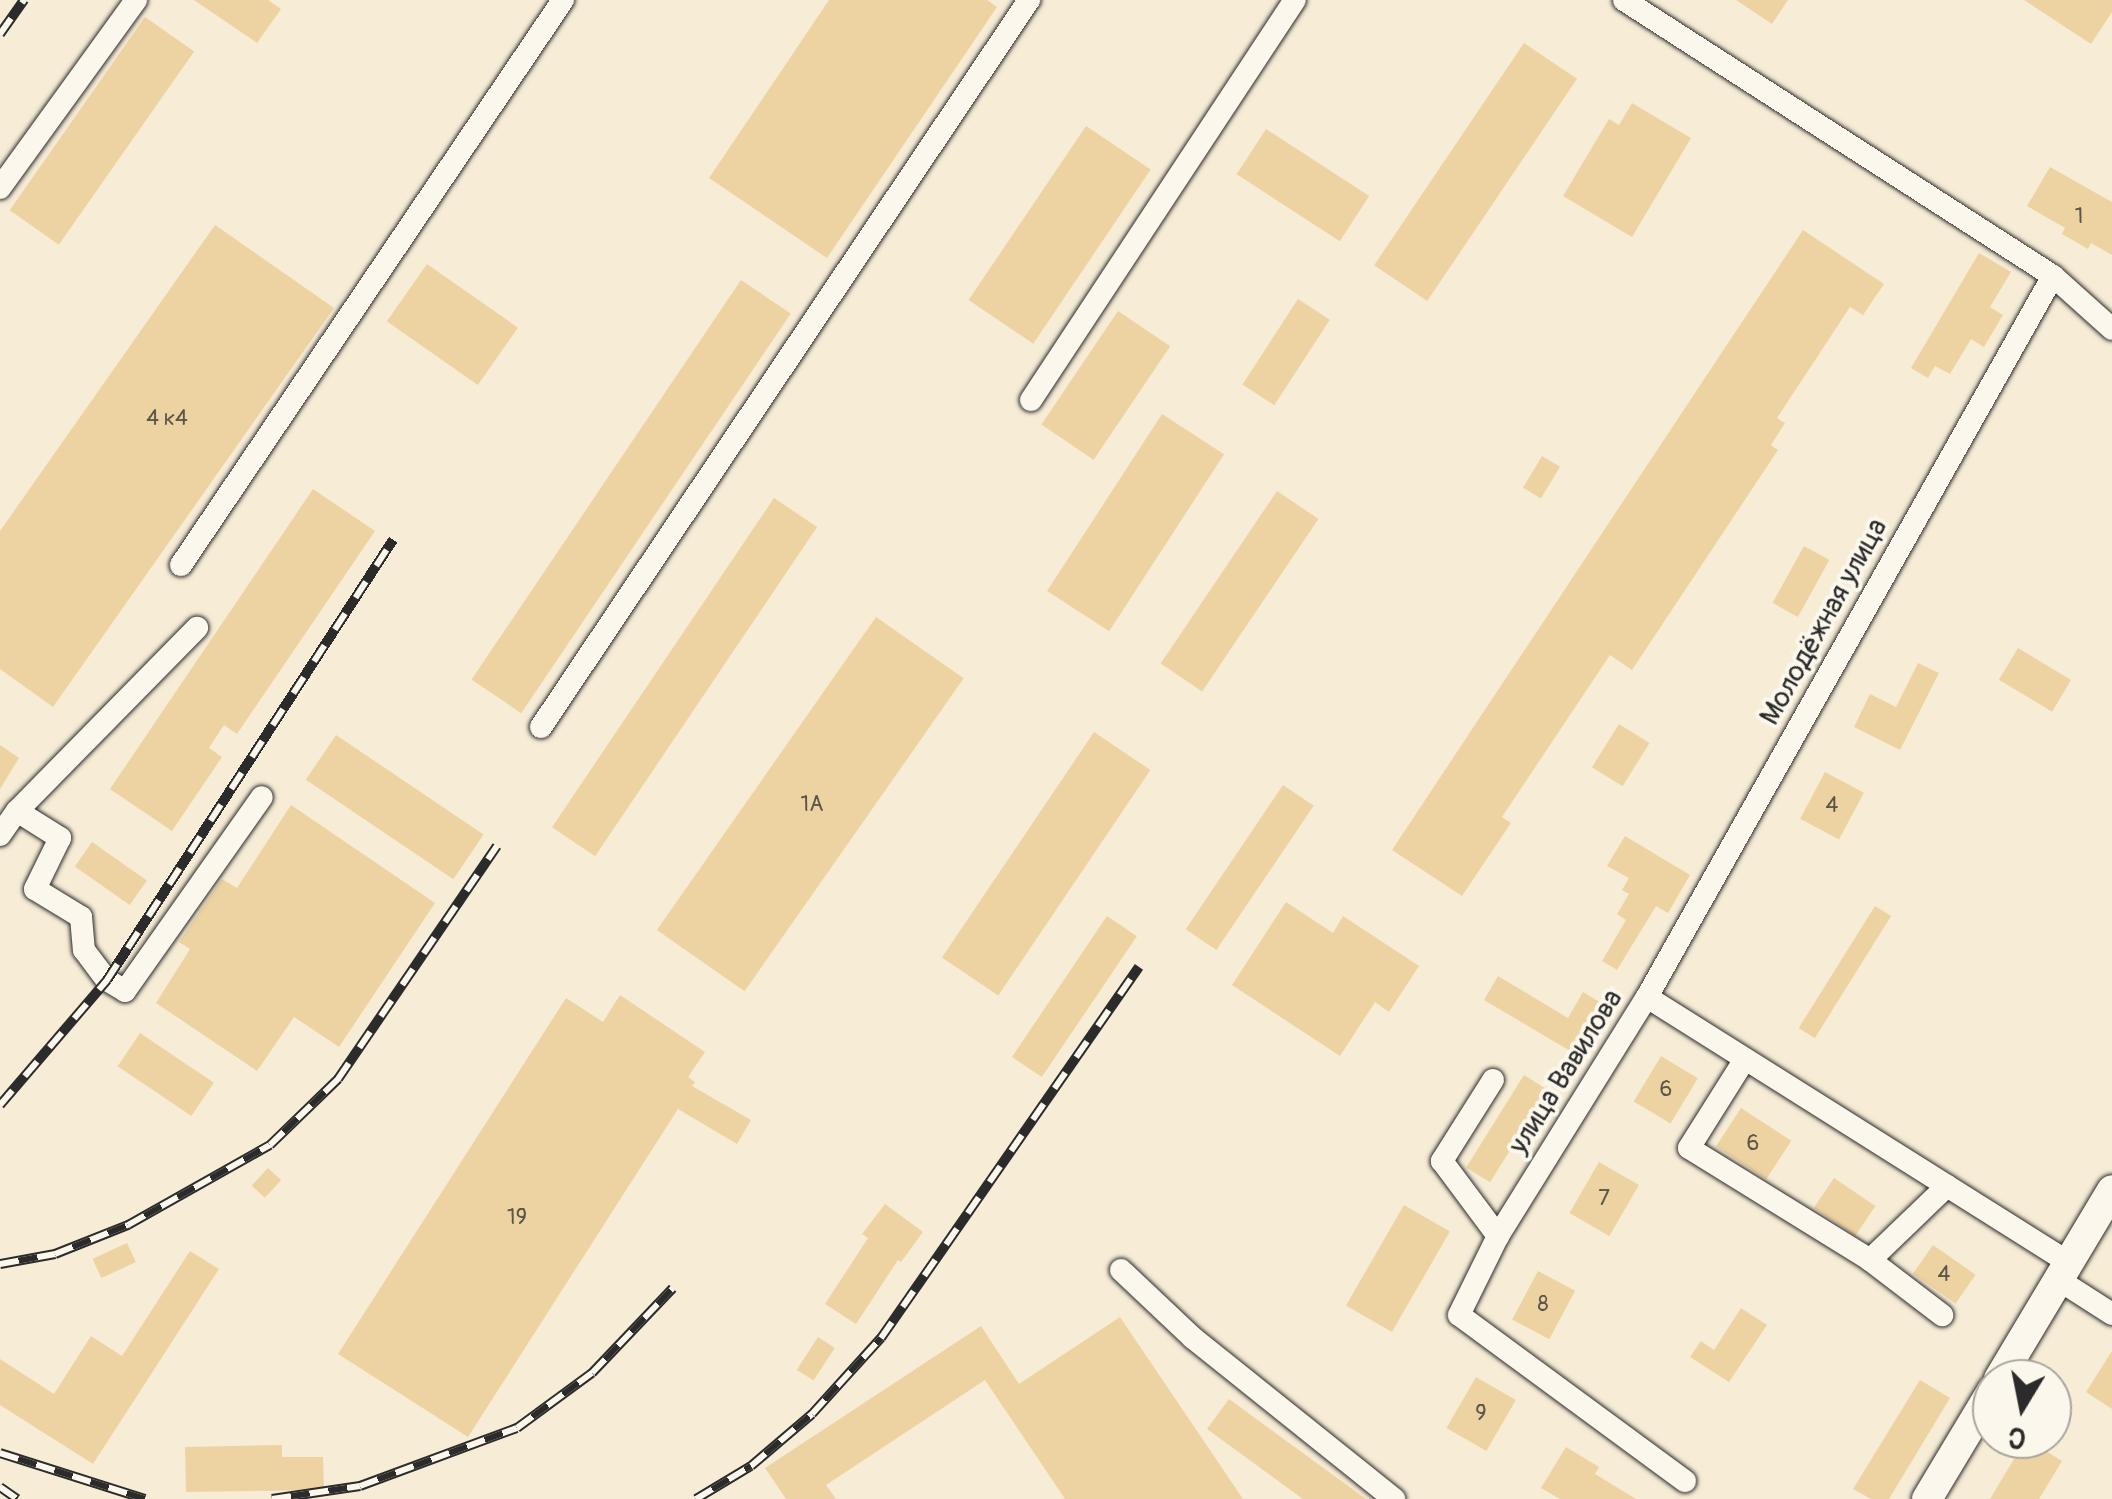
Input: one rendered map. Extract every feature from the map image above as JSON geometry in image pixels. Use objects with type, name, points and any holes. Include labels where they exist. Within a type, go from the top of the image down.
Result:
[{"type":"main road","points":[[2011,1359],[2112,1190]]},
{"type":"main road","points":[[1927,1499],[1972,1424]]},
{"type":"street","points":[[0,188],[136,0]]},
{"type":"street","points":[[181,565],[563,0]]},
{"type":"street","points":[[541,728],[1029,0]]},
{"type":"street","points":[[1031,400],[1295,0]]},
{"type":"street","points":[[1624,0],[2053,276],[2112,329]]},
{"type":"street","name":"Молодёжная улица","points":[[1647,997],[2053,276]]},
{"type":"street","points":[[0,835],[18,811],[197,628]]},
{"type":"street","points":[[18,811],[60,838],[35,889],[81,917],[84,950],[107,980],[125,992],[262,797]]},
{"type":"street","name":"улица Вавилова","points":[[1684,1481],[1458,1315],[1498,1236],[1647,997],[1947,1186],[2064,1271],[2112,1314]]},
{"type":"street","points":[[1746,1058],[1690,1148],[1870,1260],[1942,1315]]},
{"type":"street","points":[[1493,1080],[1442,1161],[1498,1236]]},
{"type":"street","points":[[1870,1260],[1947,1186]]},
{"type":"street","points":[[1121,1270],[1193,1338],[1394,1499]]},
{"type":"building","points":[[194,0],[268,0],[281,9],[257,43]]},
{"type":"building","points":[[829,0],[987,0],[997,7],[827,258],[709,178]]},
{"type":"building","points":[[1736,0],[1788,0],[1772,24]]},
{"type":"building","points":[[2024,0],[2112,0],[2112,12],[2091,44]]},
{"type":"building","points":[[145,17],[194,51],[59,245],[10,210]]},
{"type":"building","points":[[1524,43],[1577,79],[1427,301],[1374,265]]},
{"type":"building","points":[[1632,103],[1691,138],[1632,237],[1563,196],[1609,119],[1619,125]]},
{"type":"building","points":[[1086,126],[1151,170],[1033,344],[969,300]]},
{"type":"building","points":[[1266,129],[1369,196],[1340,241],[1237,174]]},
{"type":"building","points":[[2050,167],[2112,202],[2112,255],[2091,243],[2088,249],[2062,234],[2065,228],[2027,206]]},
{"type":"building","points":[[215,225],[334,308],[53,707],[0,669],[0,531]]},
{"type":"building","points":[[1803,230],[1884,284],[1863,315],[1850,307],[1777,418],[1785,423],[1771,445],[1778,450],[1632,670],[1610,655],[1502,817],[1511,823],[1462,896],[1392,850]]},
{"type":"building","points":[[1979,253],[2011,272],[1990,307],[2003,315],[1984,347],[1971,339],[1950,374],[1935,366],[1928,378],[1911,368]]},
{"type":"building","points":[[427,264],[518,328],[478,385],[387,321]]},
{"type":"building","points":[[741,280],[791,314],[521,713],[471,680]]},
{"type":"building","points":[[1298,299],[1330,320],[1274,405],[1242,385]]},
{"type":"building","points":[[1118,311],[1170,346],[1094,460],[1041,425]]},
{"type":"building","points":[[1162,414],[1224,454],[1109,631],[1047,591]]},
{"type":"building","points":[[1542,456],[1560,467],[1541,499],[1523,488]]},
{"type":"building","points":[[313,489],[375,531],[237,734],[224,725],[209,748],[222,757],[172,831],[110,789]]},
{"type":"building","points":[[1277,491],[1318,519],[1202,691],[1161,663]]},
{"type":"building","points":[[774,498],[817,527],[595,856],[552,827]]},
{"type":"building","points":[[1804,546],[1829,560],[1798,617],[1772,603]]},
{"type":"building","points":[[876,617],[964,678],[745,991],[657,930]]},
{"type":"building","points":[[2018,648],[2071,680],[2052,712],[1999,680]]},
{"type":"building","points":[[1918,663],[1939,673],[1900,750],[1854,727],[1870,694],[1896,707]]},
{"type":"building","points":[[1619,724],[1650,743],[1623,786],[1592,767]]},
{"type":"building","points":[[1094,732],[1150,770],[998,996],[942,957]]},
{"type":"building","points":[[336,735],[484,835],[453,879],[306,780]]},
{"type":"building","points":[[0,745],[19,758],[0,789]]},
{"type":"building","points":[[1825,772],[1864,793],[1839,839],[1800,819]]},
{"type":"building","points":[[1283,785],[1314,806],[1216,950],[1186,929]]},
{"type":"building","points":[[291,805],[435,903],[339,1047],[294,1017],[257,1071],[156,1003],[190,949],[179,942],[194,920],[222,879],[237,888]]},
{"type":"building","points":[[1625,836],[1690,875],[1668,913],[1656,906],[1617,970],[1602,961],[1626,920],[1617,914],[1629,894],[1622,890],[1629,878],[1607,866]]},
{"type":"building","points":[[92,842],[147,880],[130,905],[75,867]]},
{"type":"building","points":[[1286,902],[1333,933],[1343,916],[1419,966],[1389,1012],[1375,1002],[1340,1056],[1232,985]]},
{"type":"building","points":[[1875,906],[1891,916],[1815,1038],[1799,1028]]},
{"type":"building","points":[[1107,916],[1137,936],[1042,1077],[1012,1057]]},
{"type":"building","points":[[1498,976],[1568,1018],[1583,992],[1601,1003],[1572,1052],[1484,1000]]},
{"type":"building","points":[[620,995],[705,1052],[688,1077],[695,1082],[692,1086],[751,1120],[737,1144],[678,1109],[468,1437],[338,1354],[566,998],[603,1022]]},
{"type":"building","points":[[140,1033],[214,1083],[191,1116],[118,1066]]},
{"type":"building","points":[[1661,1056],[1698,1078],[1671,1124],[1634,1101]]},
{"type":"building","points":[[1524,1075],[1548,1090],[1490,1182],[1466,1167]]},
{"type":"building","points":[[1741,1108],[1791,1141],[1766,1179],[1716,1147]]},
{"type":"building","points":[[1599,1162],[1639,1185],[1609,1236],[1570,1213]]},
{"type":"building","points":[[268,1168],[281,1180],[265,1198],[252,1186]]},
{"type":"building","points":[[1834,1178],[1875,1206],[1855,1236],[1814,1208]]},
{"type":"building","points":[[885,1204],[923,1232],[901,1262],[898,1260],[856,1324],[825,1304],[868,1238],[862,1234]]},
{"type":"building","points":[[1404,1205],[1450,1232],[1392,1332],[1346,1305]]},
{"type":"building","points":[[127,1243],[136,1262],[101,1278],[93,1259]]},
{"type":"building","points":[[1933,1245],[1976,1275],[1956,1303],[1913,1274]]},
{"type":"building","points":[[190,1251],[219,1269],[93,1464],[0,1405],[0,1359],[54,1394],[91,1336],[122,1356]]},
{"type":"building","points":[[1538,1271],[1575,1291],[1549,1339],[1512,1320]]},
{"type":"building","points":[[1741,1308],[1767,1325],[1729,1382],[1690,1357],[1701,1341],[1714,1350]]},
{"type":"building","points":[[1120,1317],[1243,1499],[1065,1499],[985,1380],[826,1485],[836,1499],[786,1499],[765,1468],[981,1326],[1019,1384]]},
{"type":"building","points":[[818,1337],[835,1348],[814,1381],[797,1370]]},
{"type":"building","points":[[2112,1351],[2112,1409],[2086,1392]]},
{"type":"building","points":[[1476,1377],[1516,1400],[1486,1451],[1446,1428]]},
{"type":"building","points":[[1920,1380],[1950,1398],[1889,1499],[1871,1499],[1853,1489]]},
{"type":"building","points":[[1229,1399],[1366,1499],[1303,1499],[1207,1429]]},
{"type":"building","points":[[282,1445],[282,1457],[323,1457],[324,1490],[186,1492],[185,1447]]},
{"type":"building","points":[[1566,1447],[1599,1467],[1595,1474],[1636,1499],[1560,1499],[1541,1488]]},
{"type":"building","points":[[2014,1459],[2062,1461],[2039,1499],[1990,1499]]},
{"type":"railway","points":[[0,34],[24,0]]},
{"type":"railway","points":[[0,1105],[107,980],[393,540]]},
{"type":"railway","points":[[0,1264],[55,1254],[128,1225],[270,1145],[338,1079],[497,846]]},
{"type":"railway","points":[[696,1499],[751,1466],[812,1414],[881,1338],[1139,967]]},
{"type":"railway","points":[[272,1499],[360,1486],[517,1428],[592,1373],[673,1288]]},
{"type":"railway","points":[[0,1453],[145,1499]]},
{"type":"railway","points":[[0,1487],[17,1499]]}]
